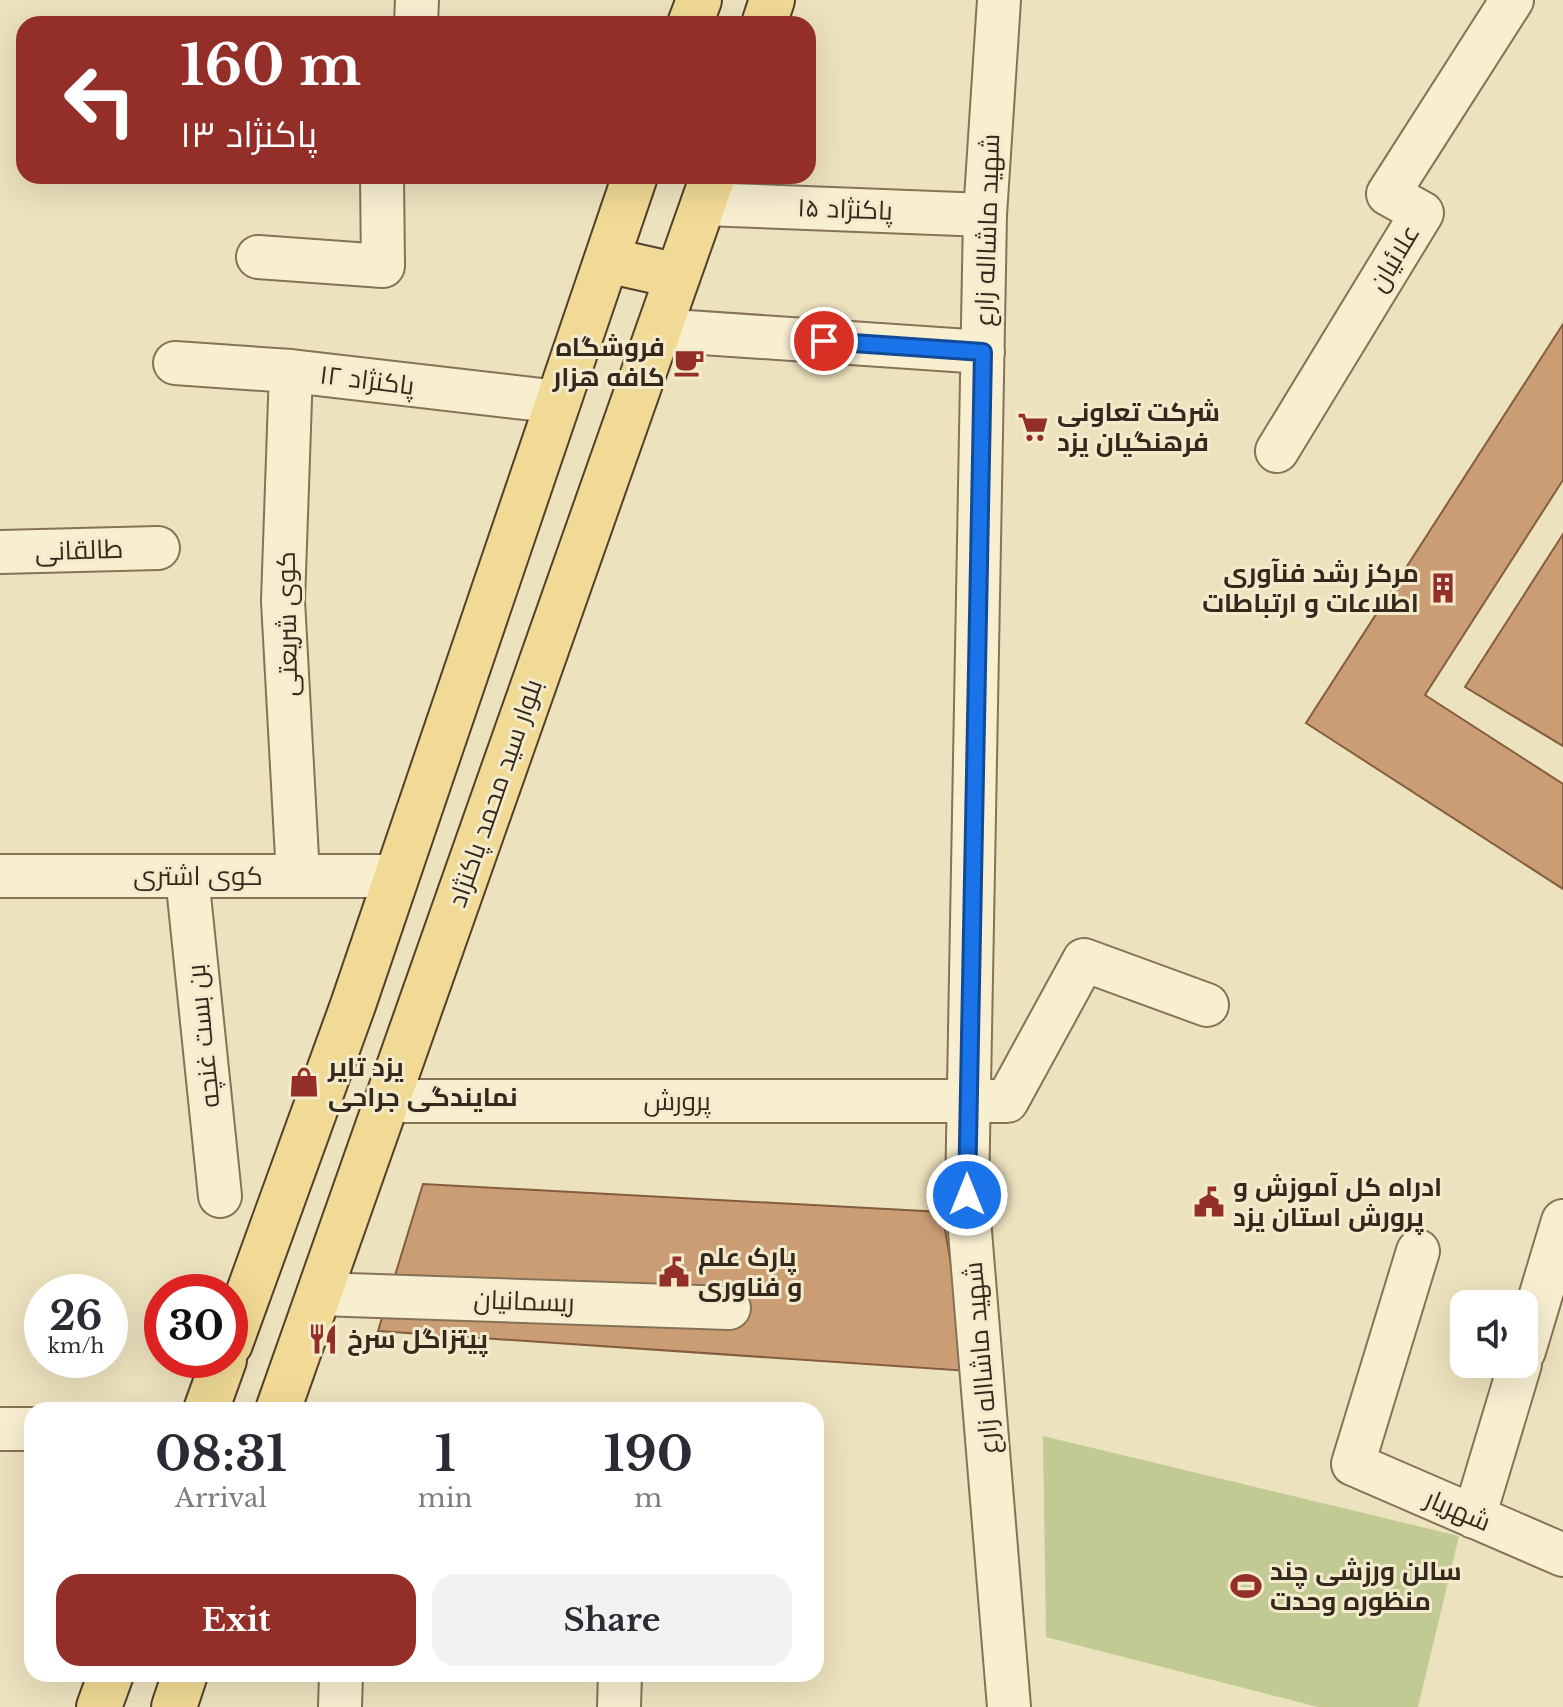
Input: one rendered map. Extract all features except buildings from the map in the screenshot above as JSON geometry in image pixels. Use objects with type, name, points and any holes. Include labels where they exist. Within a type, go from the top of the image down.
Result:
[{"type":"main road","points":[[248,1294],[353,1005],[632,184]]},
{"type":"main road","name":"بلوار سید محمد پاکنژاد","points":[[281,1402],[709,190]]},
{"type":"main road","points":[[607,260],[678,276]]},
{"type":"main road","points":[[209,1402],[218,1378]]},
{"type":"main road","points":[[99,1707],[108,1682]]},
{"type":"main road","points":[[174,1707],[182,1682]]},
{"type":"street","name":"شهید ماشااله زارع","points":[[999,0],[985,215],[967,1195],[1009,1707]]},
{"type":"street","name":"علائیان","points":[[1277,451],[1422,213],[1388,194],[1512,0]]},
{"type":"street","points":[[258,257],[383,266],[382,184]]},
{"type":"street","name":"پاکنژاد ۱۵","points":[[709,190],[985,215]]},
{"type":"street","points":[[658,330],[983,352]]},
{"type":"street","name":"پاکنژاد ۱۲","points":[[175,363],[291,371],[559,402]]},
{"type":"street","name":"کوی شریعتی","points":[[291,371],[283,601],[298,876]]},
{"type":"street","name":"طالقانی","points":[[0,552],[158,548]]},
{"type":"street","name":"کوی اشتری","points":[[0,876],[397,876]]},
{"type":"street","name":"بن بست غنچه","points":[[187,876],[220,1196]]},
{"type":"street","name":"پرورش","points":[[386,1101],[1007,1101],[1084,960],[1207,1005]]},
{"type":"street","points":[[1538,1304],[1563,1221]]},
{"type":"street","name":"شهریار","points":[[1418,1251],[1353,1464],[1563,1555]]},
{"type":"street","name":"ریسمانیان","points":[[319,1294],[729,1308]]},
{"type":"street","points":[[1474,1517],[1516,1378]]},
{"type":"street","points":[[0,1429],[24,1429]]},
{"type":"street","points":[[340,1707],[341,1682]]},
{"type":"street","points":[[619,1707],[620,1682]]},
{"type":"green space","name":"سالن ورزشی چند منظوره وحدت","points":[[1043,1436],[1459,1536],[1418,1707],[1318,1707],[1046,1637]]},
{"type":"place","name":"فروشگاه کافه هزار","points":[[689,362]]},
{"type":"place","name":"شرکت تعاونی فرهنگیان یزد","points":[[1033,427]]},
{"type":"place","name":"مرکز رشد فنآوری اطلاعات و ارتباطات","points":[[1443,588]]},
{"type":"place","name":"یزد تایر نمایندگی جراحی","points":[[304,1082]]},
{"type":"place","name":"ادراه کل آموزش و پرورش استان یزد","points":[[1209,1202]]},
{"type":"place","name":"پارک علم و فناوری","points":[[674,1272]]},
{"type":"place","name":"پیتزاگل سرخ","points":[[323,1339]]},
{"type":"place","name":"سالن ورزشی چند منظوره وحدت","points":[[1246,1586]]},
{"type":"route","points":[[824,341],[983,352],[967,1195]]}]
